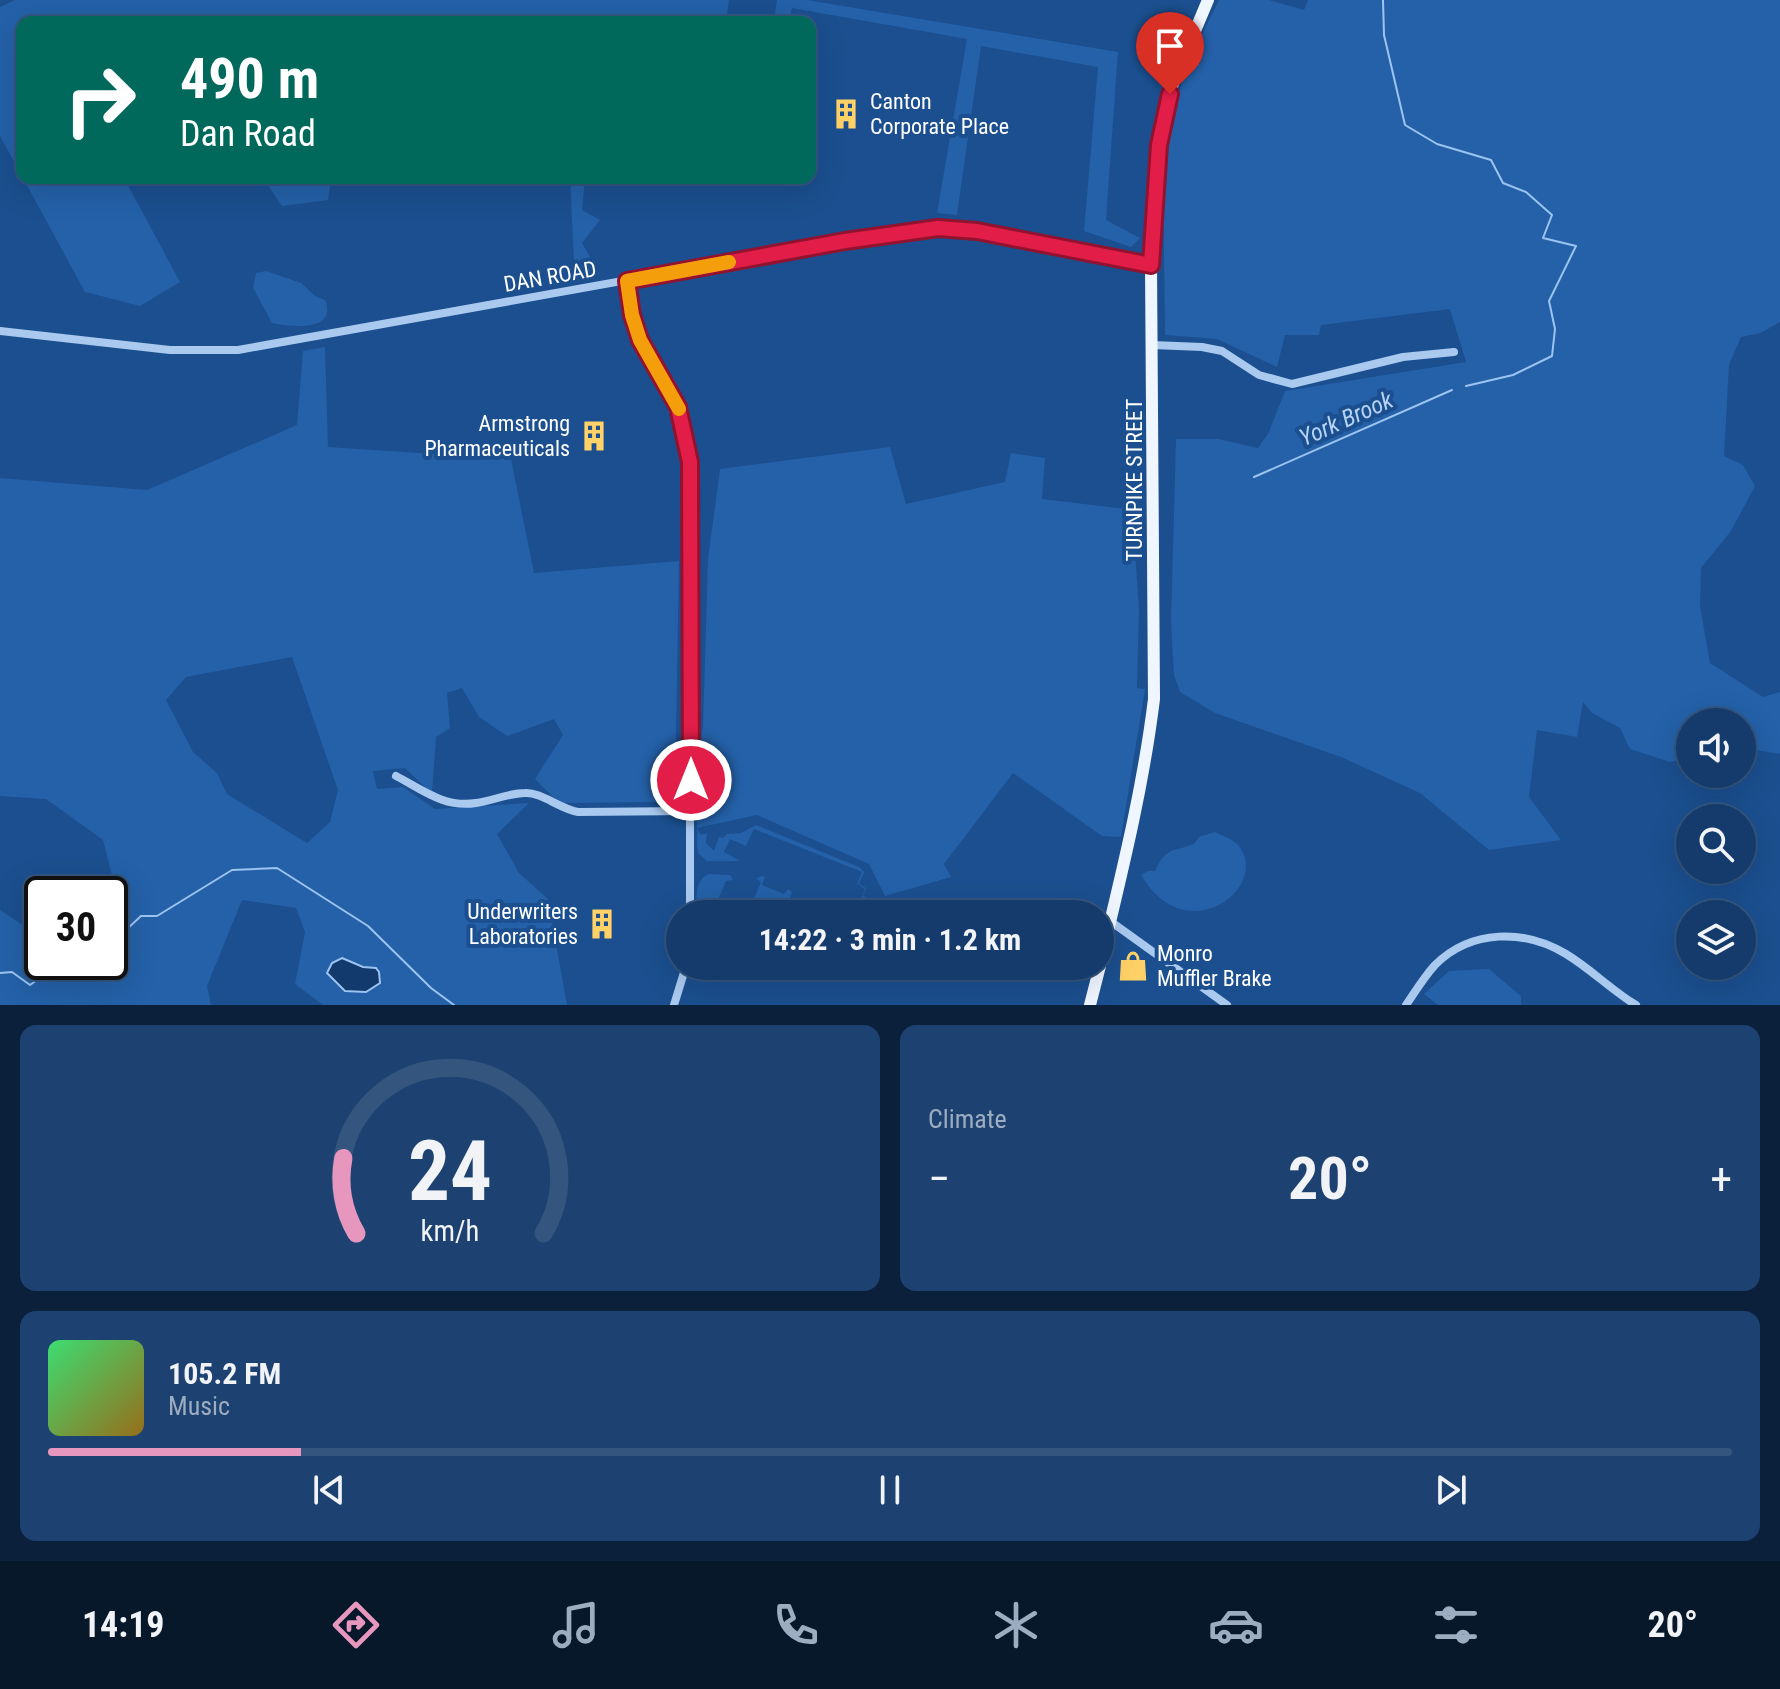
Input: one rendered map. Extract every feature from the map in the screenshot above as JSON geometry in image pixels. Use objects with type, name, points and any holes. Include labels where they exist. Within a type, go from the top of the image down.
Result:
[{"type":"main road","name":"TURNPIKE STREET","points":[[1114,904],[1146,767],[1154,699],[1151,265],[1155,182],[1163,121],[1172,86],[1208,0]]},
{"type":"main road","name":"TURNPIKE STREET","points":[[1090,1005],[1096,980]]},
{"type":"street","name":"DAN ROAD","points":[[0,331],[170,350],[238,350],[891,233],[938,228],[977,231],[1151,265]]},
{"type":"street","points":[[627,281],[632,315],[640,340],[678,407],[690,462],[690,900]]},
{"type":"street","points":[[1152,345],[1222,351],[1259,375],[1292,384],[1403,357],[1454,352]]},
{"type":"street","points":[[396,776],[453,804],[526,793],[578,812],[691,811]]},
{"type":"street","points":[[1114,924],[1227,1005]]},
{"type":"street","points":[[1406,1005],[1436,965],[1456,950],[1478,939],[1517,935],[1546,943],[1568,955],[1636,1005]]},
{"type":"street","points":[[674,1005],[682,980]]},
{"type":"shaded area","points":[[15,0],[729,0],[727,16],[16,16],[16,165],[0,136],[0,7]]},
{"type":"shaded area","points":[[777,0],[807,0],[1118,52],[1106,220],[1140,238],[1131,247],[1084,231],[1098,67],[981,46],[957,215],[937,213],[967,39],[792,8],[790,16],[775,16]]},
{"type":"shaded area","points":[[1219,0],[1269,0],[1304,10],[1308,0],[1780,0],[1780,322],[1761,333],[1741,337],[1729,365],[1724,456],[1743,465],[1755,486],[1731,531],[1701,568],[1700,606],[1710,663],[1763,697],[1780,692],[1780,754],[1756,750],[1756,708],[1676,708],[1676,760],[1670,762],[1630,749],[1620,728],[1592,713],[1583,702],[1577,737],[1537,730],[1529,797],[1561,840],[1489,850],[1420,793],[1341,757],[1215,713],[1180,692],[1174,675],[1171,622],[1176,439],[1218,439],[1258,448],[1268,434],[1285,391],[1466,362],[1450,309],[1321,325],[1319,335],[1285,335],[1277,367],[1217,339],[1165,335],[1167,164],[1175,108],[1194,53]]},
{"type":"shaded area","points":[[26,184],[127,184],[180,282],[140,306],[85,292]]},
{"type":"shaded area","points":[[267,184],[330,184],[328,200],[282,206]]},
{"type":"shaded area","points":[[570,184],[584,184],[582,210],[600,220],[582,243],[600,274],[575,282]]},
{"type":"shaded area","points":[[266,271],[301,283],[315,296],[325,300],[325,318],[301,326],[272,323],[253,288],[256,273]]},
{"type":"shaded area","points":[[325,347],[328,447],[511,459],[534,573],[679,561],[675,791],[663,802],[559,803],[535,779],[563,735],[554,719],[507,736],[479,717],[462,688],[447,693],[450,728],[436,737],[432,794],[405,768],[373,771],[377,789],[403,787],[435,809],[529,803],[497,834],[519,873],[548,899],[567,1005],[323,1005],[295,984],[305,932],[296,908],[242,900],[207,986],[211,1005],[0,1005],[0,910],[24,926],[24,980],[128,980],[128,876],[112,876],[103,840],[46,799],[0,796],[0,478],[147,490],[297,425],[303,351]],"holes":[[[292,657],[338,790],[330,822],[307,843],[227,794],[217,773],[193,752],[166,700],[186,677]]]},
{"type":"shaded area","points":[[890,447],[906,504],[1005,482],[1011,453],[1045,458],[1042,499],[1135,510],[1133,525],[1139,609],[1137,688],[1145,689],[1121,837],[1102,836],[1013,773],[944,864],[951,877],[885,896],[869,864],[757,815],[697,828],[708,559],[720,469]]},
{"type":"shaded area","points":[[756,825],[859,867],[864,872],[859,884],[866,888],[863,896],[871,900],[862,897],[865,889],[857,884],[862,872],[754,829],[746,846],[730,839],[724,852],[740,861],[707,861],[698,853],[697,828],[701,835],[707,833],[706,843],[714,851],[719,837],[741,833]]},
{"type":"shaded area","points":[[1215,832],[1237,844],[1245,860],[1244,877],[1235,892],[1220,904],[1202,910],[1181,909],[1160,898],[1141,875],[1155,871],[1170,852],[1194,844],[1199,837]]},
{"type":"shaded area","points":[[709,874],[730,875],[733,880],[726,881],[718,900],[697,900],[698,886]]},
{"type":"shaded area","points":[[765,877],[762,885],[784,894],[788,889],[792,892],[789,900],[753,900],[761,882],[756,879]]},
{"type":"shaded area","points":[[342,958],[363,967],[376,968],[380,983],[366,992],[345,991],[327,973],[332,963]]},
{"type":"shaded area","points":[[1489,969],[1521,996],[1521,1005],[1438,1005],[1424,994],[1449,971]]},
{"type":"waterway","name":"York Brook","points":[[1383,0],[1384,35],[1405,125],[1437,144],[1491,160],[1503,183],[1526,192],[1552,215],[1543,238],[1576,246],[1549,301],[1555,329],[1552,356],[1513,375],[1466,386]]},
{"type":"waterway","name":"York Brook","points":[[1254,477],[1452,390]]},
{"type":"waterway","points":[[128,928],[141,916],[157,916],[232,870],[277,868],[368,926],[431,988],[454,1005]]},
{"type":"waterway","points":[[0,973],[12,972],[30,985],[37,980]]},
{"type":"slow traffic","points":[[679,409],[640,340],[632,315],[627,281],[729,262]]},
{"type":"place","name":"Canton Corporate Place","points":[[846,114]]},
{"type":"place","name":"Armstrong Pharmaceuticals","points":[[594,436]]},
{"type":"place","name":"Underwriters Laboratories","points":[[602,924]]},
{"type":"place","name":"Monro Muffler Brake","points":[[1133,966]]},
{"type":"route","points":[[691,780],[690,462],[678,407],[648,359],[640,340],[632,315],[627,281],[906,230],[938,228],[977,231],[1151,265],[1159,145],[1170,94]]}]
